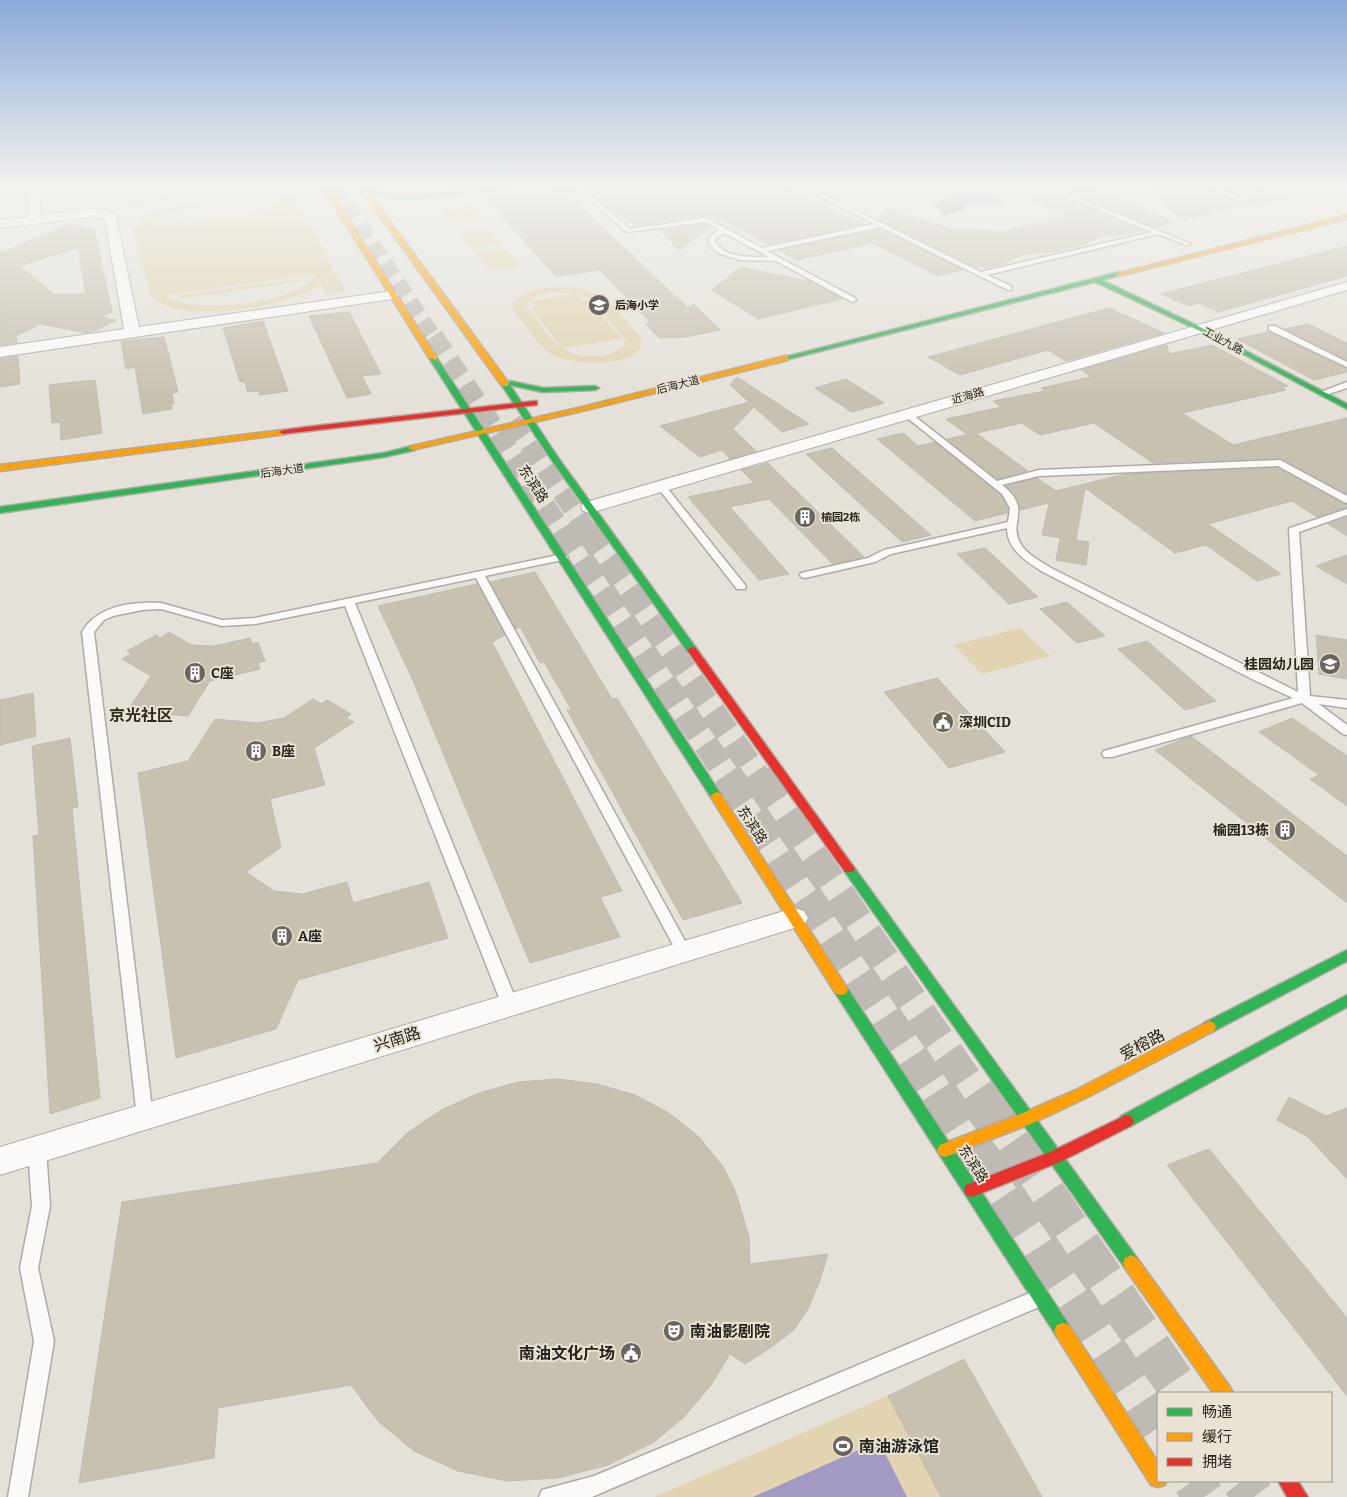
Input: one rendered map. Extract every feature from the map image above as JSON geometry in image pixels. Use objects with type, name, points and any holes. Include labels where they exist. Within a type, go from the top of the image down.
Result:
[{"type":"main road","name":"东滨路","points":[[368,256],[467,412],[563,556],[794,918],[1157,1477]]},
{"type":"main road","points":[[412,256],[501,378],[556,460],[1223,1392]]},
{"type":"main road","name":"后海大道","points":[[0,510],[341,463],[417,448],[618,400],[1192,256]]},
{"type":"main road","name":"工业九路","points":[[1096,280],[1200,328],[1347,407]]},
{"type":"main road","points":[[989,292],[1012,287]]},
{"type":"main road","points":[[0,468],[417,415],[520,406],[600,387],[560,392],[522,387],[501,378]]},
{"type":"main road","points":[[417,415],[442,399],[447,392],[448,382]]},
{"type":"main road","points":[[583,420],[618,400]]},
{"type":"main road","points":[[556,460],[558,443]]},
{"type":"main road","points":[[417,448],[463,448]]},
{"type":"main road","points":[[485,458],[505,469]]},
{"type":"main road","name":"爱榕路","points":[[945,1150],[1028,1118],[1094,1088],[1347,956]]},
{"type":"main road","points":[[972,1190],[1055,1157],[1108,1131],[1347,1000]]},
{"type":"main road","points":[[1288,1482],[1299,1497]]},
{"type":"street","points":[[118,256],[132,332]]},
{"type":"street","name":"近海路","points":[[590,507],[1347,286]]},
{"type":"street","points":[[0,352],[392,294]]},
{"type":"street","name":"兴南路","points":[[0,1161],[794,918]]},
{"type":"lane","points":[[735,256],[745,259],[779,259]]},
{"type":"lane","points":[[773,256],[852,300]]},
{"type":"lane","points":[[943,256],[1012,287]]},
{"type":"lane","points":[[980,274],[1057,256]]},
{"type":"lane","points":[[1272,328],[1347,365]]},
{"type":"lane","points":[[1322,393],[1347,384]]},
{"type":"lane","points":[[908,414],[996,484],[1012,500],[1016,514],[1011,534],[1014,541],[1021,550],[1047,570],[1260,679],[1304,699],[1347,731]]},
{"type":"lane","points":[[996,484],[1040,473],[1280,463],[1347,500]]},
{"type":"lane","points":[[661,486],[742,587]]},
{"type":"lane","points":[[1304,699],[1294,530],[1347,512]]},
{"type":"lane","points":[[804,575],[871,560],[888,552],[1013,524]]},
{"type":"lane","points":[[145,1117],[88,632],[90,625],[105,614],[150,605],[161,606],[222,623],[237,624],[563,556]]},
{"type":"lane","points":[[479,574],[684,952]]},
{"type":"lane","points":[[349,602],[510,1005]]},
{"type":"lane","points":[[1108,754],[1304,699],[1347,704]]},
{"type":"lane","points":[[18,1497],[44,1341],[29,1268],[40,1206],[37,1150]]},
{"type":"lane","points":[[549,1497],[594,1486],[1041,1297]]},
{"type":"shaded area","points":[[140,256],[327,256],[345,291],[327,294],[321,284],[285,300],[261,306],[210,312],[186,310],[166,305],[151,296]],"holes":[[[316,274],[306,284],[290,293],[244,304],[197,305],[178,301],[165,295]]]},
{"type":"shaded area","points":[[478,256],[511,256],[521,267],[491,271]]},
{"type":"shaded area","points":[[302,279],[303,281],[181,299],[180,295]]},
{"type":"shaded area","points":[[573,287],[595,294],[612,305],[641,337],[642,341],[638,350],[629,357],[617,361],[587,362],[560,358],[546,350],[536,340],[513,309],[513,302],[526,293],[541,288]],"holes":[[[553,292],[578,294],[589,298],[625,339],[624,346],[618,351],[600,356],[583,356],[563,349],[548,335],[527,307],[530,300],[541,294]]]},
{"type":"shaded area","points":[[576,294],[582,301],[587,300],[622,339],[562,348],[531,308],[536,307],[531,301]]},
{"type":"shaded area","points":[[1020,628],[1050,656],[982,674],[954,645]]},
{"type":"shaded area","name":"南油游泳馆","points":[[888,1396],[941,1497],[654,1497]]},
{"type":"shaded area","points":[[879,1441],[907,1497],[753,1497]]},
{"type":"building","points":[[0,256],[52,256],[19,266],[54,294],[86,294],[79,256],[100,256],[112,312],[101,317],[116,320],[95,331],[86,333],[40,324],[16,336],[17,343],[0,345]]},
{"type":"building","points":[[538,256],[633,256],[688,308],[694,304],[720,330],[686,337],[659,338],[646,324],[650,322],[600,270],[556,276]]},
{"type":"building","points":[[790,256],[815,256],[797,260]]},
{"type":"building","points":[[898,256],[934,256],[963,270],[938,276]]},
{"type":"building","points":[[953,256],[1019,256],[1004,264],[985,268],[976,267]]},
{"type":"building","points":[[1309,256],[1347,256],[1347,276],[1218,312],[1199,303],[1189,306],[1161,294]]},
{"type":"building","points":[[740,267],[812,282],[842,299],[758,319],[712,290]]},
{"type":"building","points":[[1109,308],[1164,333],[1066,361],[1048,350],[960,375],[928,357]]},
{"type":"building","points":[[349,312],[381,374],[362,376],[371,394],[347,398],[309,316]]},
{"type":"building","points":[[263,321],[288,391],[260,395],[259,391],[248,392],[245,382],[240,382],[223,328]]},
{"type":"building","points":[[1308,324],[1347,343],[1347,360],[1285,329]]},
{"type":"building","points":[[1269,332],[1347,369],[1347,372],[1314,380],[1237,339]]},
{"type":"building","points":[[164,337],[178,392],[172,393],[174,404],[171,404],[172,409],[143,414],[135,367],[126,369],[121,341]]},
{"type":"building","points":[[1167,345],[1169,354],[1212,345],[1288,386],[1281,387],[1286,390],[1182,413],[1233,445],[1347,418],[1347,494],[1280,458],[1153,463],[1094,423],[1040,435],[1022,423],[968,435],[946,419],[1001,407],[993,401],[1045,391],[1041,388],[1091,377],[1081,370]]},
{"type":"building","points":[[18,356],[20,384],[0,387],[0,359]]},
{"type":"building","points":[[737,377],[809,424],[782,432],[754,407],[733,429],[756,451],[730,459],[722,450],[700,457],[660,426],[749,402],[730,385]]},
{"type":"building","points":[[846,379],[884,403],[852,412],[815,388]]},
{"type":"building","points":[[95,380],[102,433],[61,440],[60,422],[52,423],[49,385]]},
{"type":"building","points":[[903,433],[918,446],[935,442],[1001,495],[1008,508],[1007,513],[975,521],[877,439]]},
{"type":"building","points":[[976,433],[1028,471],[997,479],[947,439]]},
{"type":"building","points":[[832,448],[931,535],[902,542],[806,454]]},
{"type":"building","points":[[768,463],[864,557],[833,564],[769,499],[730,507],[789,574],[759,580],[688,497],[754,483],[741,470]]},
{"type":"building","points":[[1278,468],[1347,505],[1347,507],[1317,517],[1292,501],[1208,524],[1281,574],[1257,581],[1206,545],[1175,553],[1085,488],[1076,540],[1042,535],[1049,503],[1020,510],[1018,500],[1006,486],[1037,478],[1056,491],[1125,474]]},
{"type":"building","points":[[1347,517],[1347,536],[1328,524]]},
{"type":"building","points":[[1060,538],[1089,542],[1086,565],[1056,560]]},
{"type":"building","points":[[985,548],[1038,597],[1009,604],[957,554]]},
{"type":"building","points":[[1347,555],[1347,584],[1316,566]]},
{"type":"building","points":[[535,572],[612,699],[617,698],[742,903],[683,920],[567,710],[571,709],[544,662],[540,663],[520,627],[516,629],[490,582]]},
{"type":"building","points":[[477,584],[505,635],[492,642],[622,891],[600,897],[620,937],[530,963],[411,676],[378,606]]},
{"type":"building","points":[[1067,602],[1105,636],[1077,643],[1040,609]]},
{"type":"building","name":"C座","points":[[169,632],[191,645],[214,646],[250,638],[252,644],[258,642],[265,661],[258,663],[260,669],[210,681],[188,716],[127,711],[151,676],[122,659],[131,654],[127,651],[156,635],[160,638]]},
{"type":"building","points":[[1316,635],[1347,640],[1347,679],[1319,674]]},
{"type":"building","points":[[1147,641],[1216,701],[1185,710],[1118,649]]},
{"type":"building","name":"深圳CID","points":[[937,678],[1005,752],[949,768],[884,692]]},
{"type":"building","points":[[33,693],[36,736],[0,745],[0,700]]},
{"type":"building","points":[[313,699],[321,704],[327,700],[351,714],[346,718],[354,722],[314,748],[325,785],[270,799],[281,847],[246,872],[274,891],[302,894],[347,882],[353,903],[429,882],[448,938],[298,980],[276,1029],[176,1058],[138,773],[188,761],[215,719],[258,723],[284,718]]},
{"type":"building","points":[[1292,718],[1347,756],[1347,806],[1310,779],[1319,775],[1259,732]]},
{"type":"building","name":"榆园13栋","points":[[1191,736],[1347,856],[1347,903],[1155,750]]},
{"type":"building","points":[[70,738],[78,807],[72,808],[100,1098],[50,1114],[33,836],[39,835],[32,746]]},
{"type":"building","points":[[558,1079],[597,1084],[635,1095],[669,1113],[699,1137],[724,1168],[736,1193],[749,1237],[750,1264],[828,1254],[808,1309],[794,1330],[745,1364],[730,1354],[711,1385],[684,1417],[654,1442],[608,1465],[558,1478],[507,1481],[458,1471],[414,1451],[378,1421],[351,1385],[218,1408],[214,1458],[79,1483],[122,1202],[377,1163],[407,1133],[441,1110],[479,1093],[518,1082]]},
{"type":"building","points":[[1289,1097],[1326,1116],[1347,1108],[1347,1179],[1308,1137],[1277,1120]]},
{"type":"building","points":[[1209,1149],[1347,1318],[1347,1396],[1167,1165]]},
{"type":"building","points":[[964,1359],[1042,1497],[941,1497],[888,1396]]},
{"type":"tunnel","points":[[381,256],[434,337]]},
{"type":"tunnel","points":[[434,336],[562,530]]},
{"type":"tunnel","points":[[512,421],[587,530]]},
{"type":"tunnel","points":[[561,529],[728,777]]},
{"type":"tunnel","points":[[586,529],[758,777]]},
{"type":"tunnel","points":[[727,776],[937,1093]]},
{"type":"tunnel","points":[[757,776],[975,1093]]},
{"type":"tunnel","points":[[936,1092],[1157,1426]]},
{"type":"tunnel","points":[[975,1092],[1181,1392]]},
{"type":"tunnel","points":[[1194,1482],[1204,1497]]},
{"type":"tunnel","points":[[1243,1482],[1254,1497]]},
{"type":"traffic: fast","points":[[785,358],[1119,274]]},
{"type":"traffic: fast","points":[[1096,280],[1200,329],[1347,407]]},
{"type":"traffic: fast","points":[[433,358],[716,796]]},
{"type":"traffic: fast","points":[[513,383],[543,390],[595,388]]},
{"type":"traffic: fast","points":[[505,384],[556,460],[692,650]]},
{"type":"traffic: fast","points":[[0,510],[384,455],[412,448]]},
{"type":"traffic: fast","points":[[849,869],[1131,1263]]},
{"type":"traffic: fast","points":[[1209,1027],[1347,955]]},
{"type":"traffic: fast","points":[[841,990],[1063,1331]]},
{"type":"traffic: fast","points":[[1126,1121],[1347,1000]]},
{"type":"traffic: slow","points":[[369,256],[433,358]]},
{"type":"traffic: slow","points":[[412,256],[505,384]]},
{"type":"traffic: slow","points":[[1119,274],[1192,256]]},
{"type":"traffic: slow","points":[[412,448],[578,410],[785,358]]},
{"type":"traffic: slow","points":[[0,468],[283,432]]},
{"type":"traffic: slow","points":[[716,796],[841,990]]},
{"type":"traffic: slow","points":[[945,1150],[1028,1118],[1081,1094],[1209,1027]]},
{"type":"traffic: slow","points":[[1131,1263],[1223,1392]]},
{"type":"traffic: slow","points":[[1063,1331],[1157,1476]]},
{"type":"traffic: jam","points":[[283,432],[534,403]]},
{"type":"traffic: jam","points":[[692,650],[849,869]]},
{"type":"traffic: jam","points":[[972,1190],[1055,1157],[1126,1121]]},
{"type":"traffic: jam","points":[[1288,1482],[1299,1497]]},
{"type":"place","name":"后海小学","points":[[599,305]]},
{"type":"place","name":"榆园2栋","points":[[805,517]]},
{"type":"place","name":"桂园幼儿园","points":[[1330,664]]},
{"type":"place","name":"C座","points":[[195,673]]},
{"type":"place","name":"深圳CID","points":[[943,722]]},
{"type":"place","name":"B座","points":[[256,751]]},
{"type":"place","name":"榆园13栋","points":[[1285,830]]},
{"type":"place","name":"A座","points":[[282,936]]},
{"type":"place","name":"南油影剧院","points":[[674,1331]]},
{"type":"place","name":"南油文化广场","points":[[631,1353]]},
{"type":"place","name":"南油游泳馆","points":[[843,1446]]},
{"type":"district","name":"京光社区","points":[[141,715]]}]
